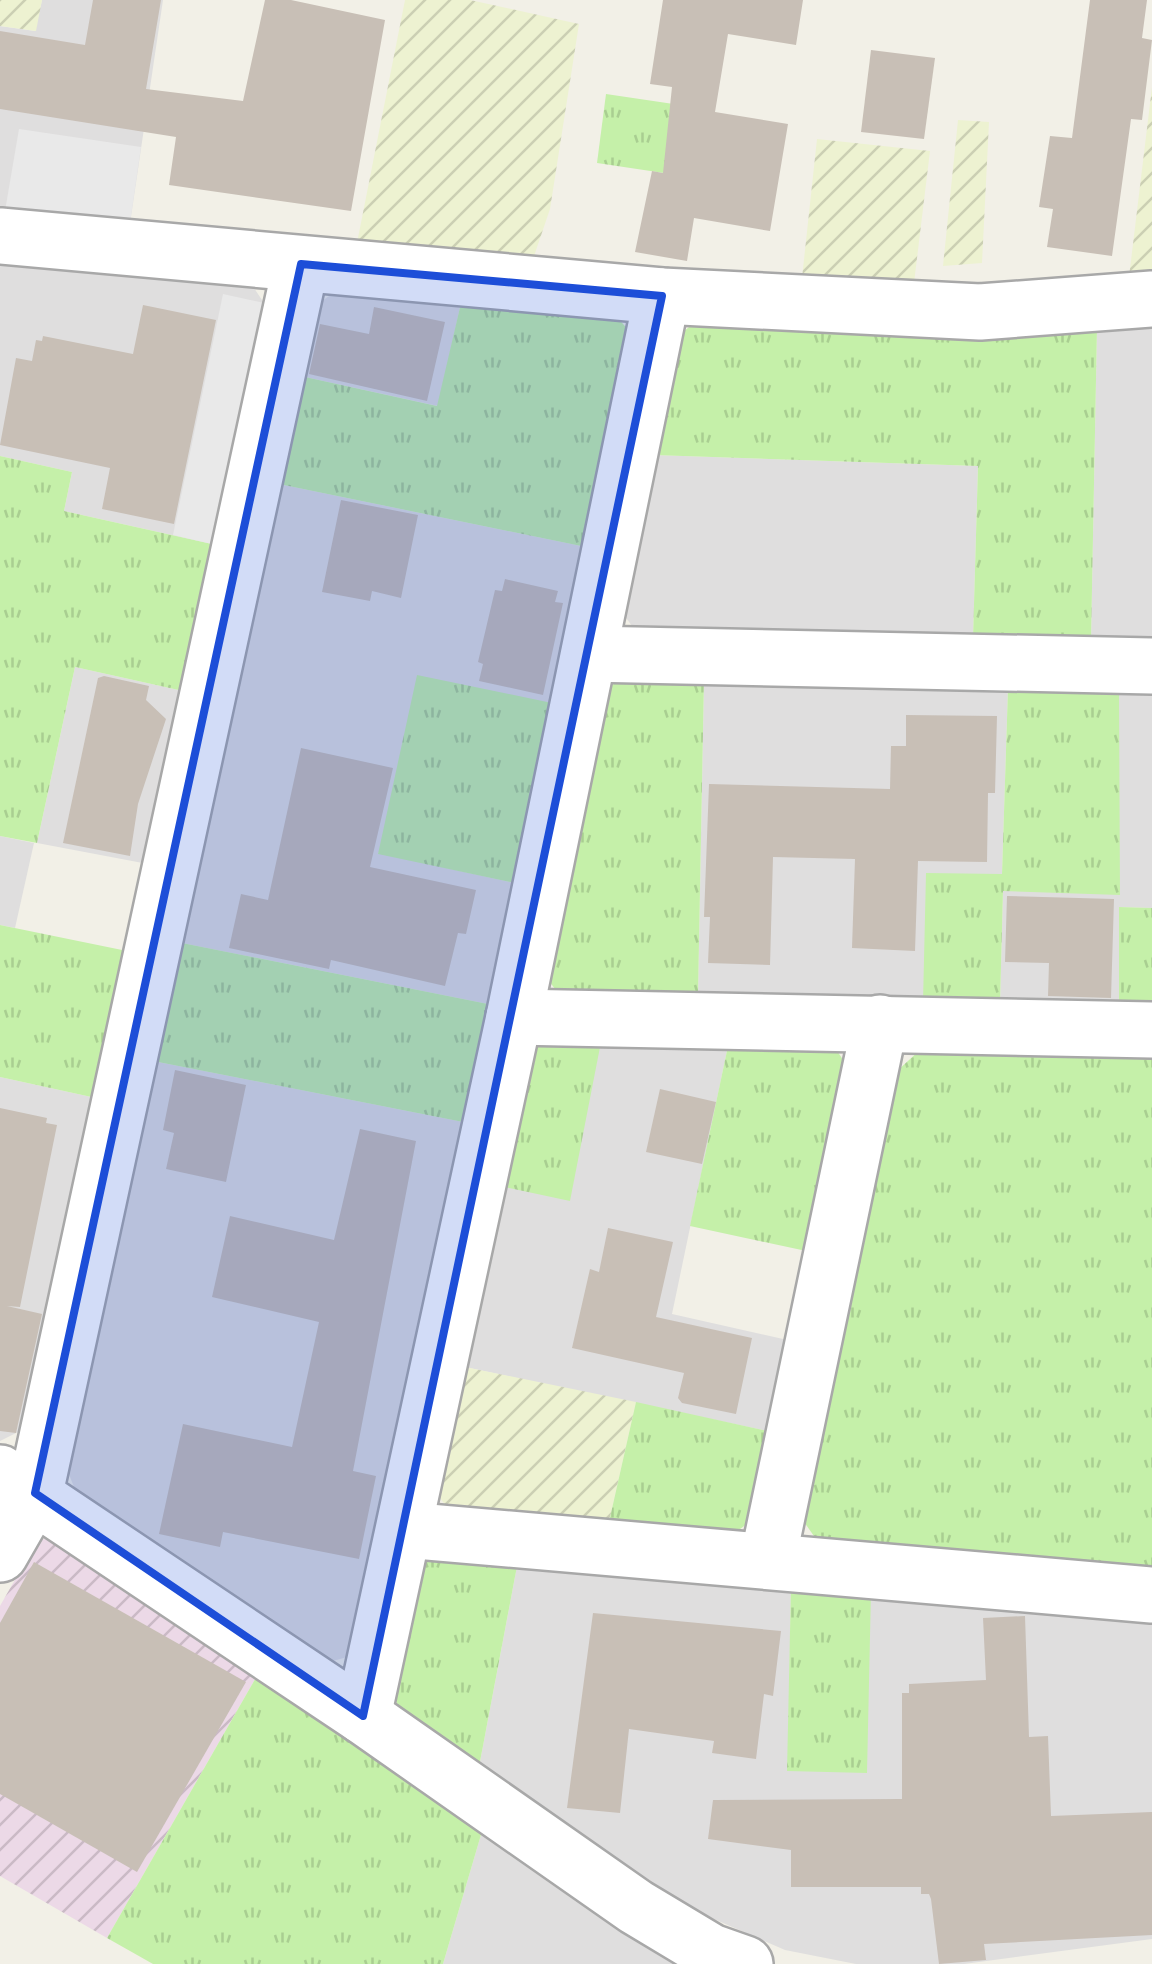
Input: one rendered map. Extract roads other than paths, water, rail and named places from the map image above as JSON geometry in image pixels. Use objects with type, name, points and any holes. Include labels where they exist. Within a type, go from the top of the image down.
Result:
[{"type":"street","points":[[0,236],[662,296],[980,312],[1152,300]]},
{"type":"street","points":[[0,1554],[301,264]]},
{"type":"street","points":[[362,1716],[514,1017],[662,296]]},
{"type":"street","points":[[589,654],[1152,666]]},
{"type":"street","points":[[514,1017],[1152,1030]]},
{"type":"street","points":[[768,1559],[880,1023]]},
{"type":"street","points":[[18,1483],[636,1908],[712,1952],[745,1964]]},
{"type":"street","points":[[404,1530],[768,1559],[1152,1596]]}]
